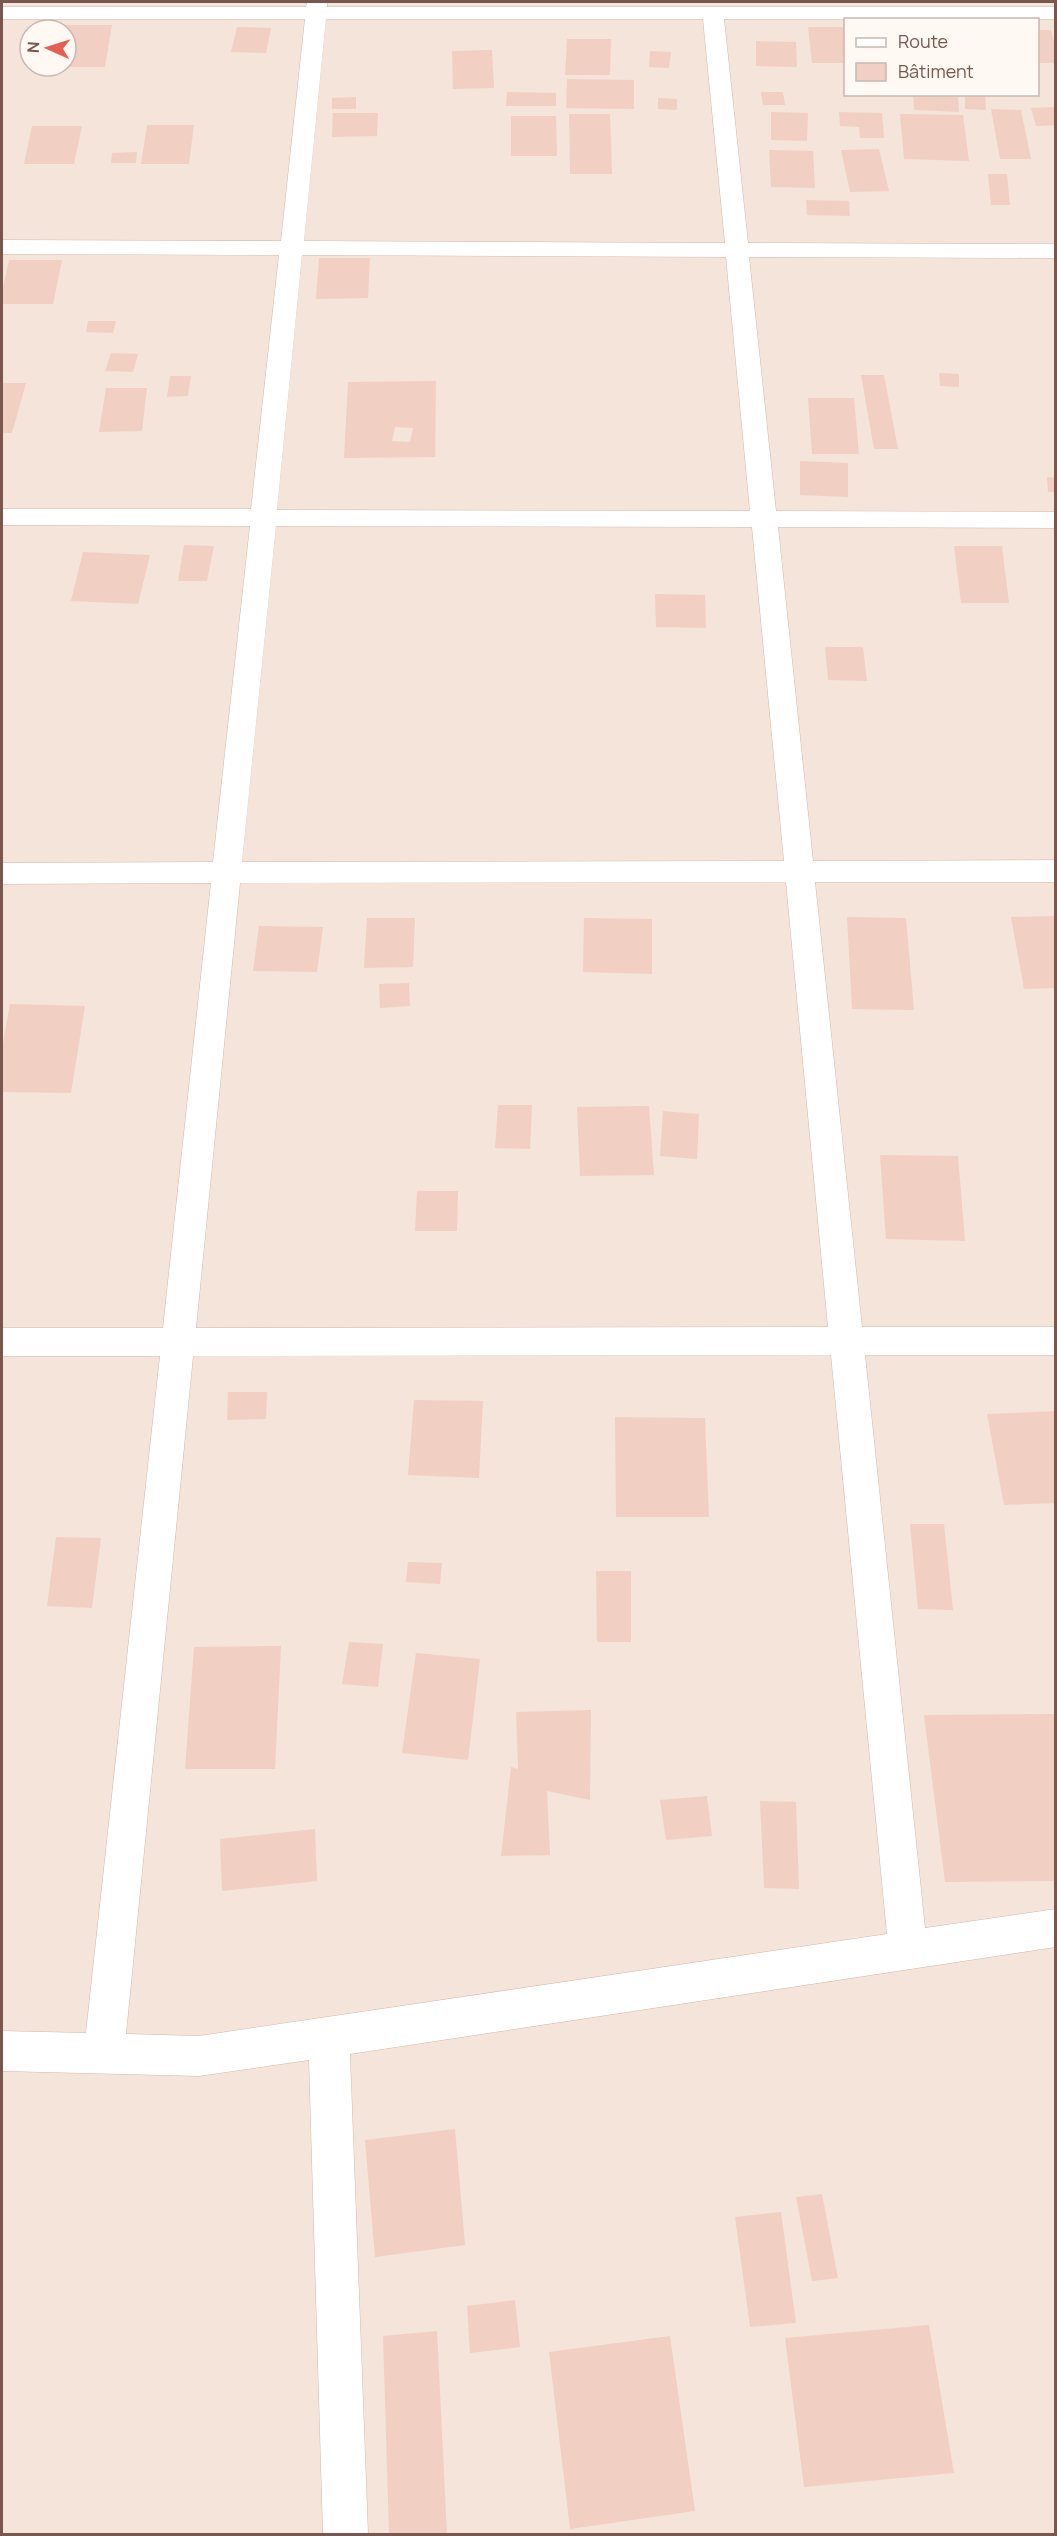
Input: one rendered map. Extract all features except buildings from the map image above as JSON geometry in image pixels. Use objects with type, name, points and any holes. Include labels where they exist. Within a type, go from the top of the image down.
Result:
[{"type":"street","points":[[104,2054],[317,7]]},
{"type":"street","points":[[2,13],[317,7],[713,13],[1056,13]]},
{"type":"street","points":[[713,13],[908,1951]]},
{"type":"street","points":[[2,247],[1056,251]]},
{"type":"street","points":[[2,517],[1056,520]]},
{"type":"street","points":[[2,873],[1056,871]]},
{"type":"street","points":[[2,1342],[1056,1341]]},
{"type":"street","points":[[2,2051],[199,2056],[1056,1928]]},
{"type":"street","points":[[329,2036],[346,2535]]},
{"type":"shaded area","points":[[2,2],[1055,2],[1055,2534],[2,2534]]}]
